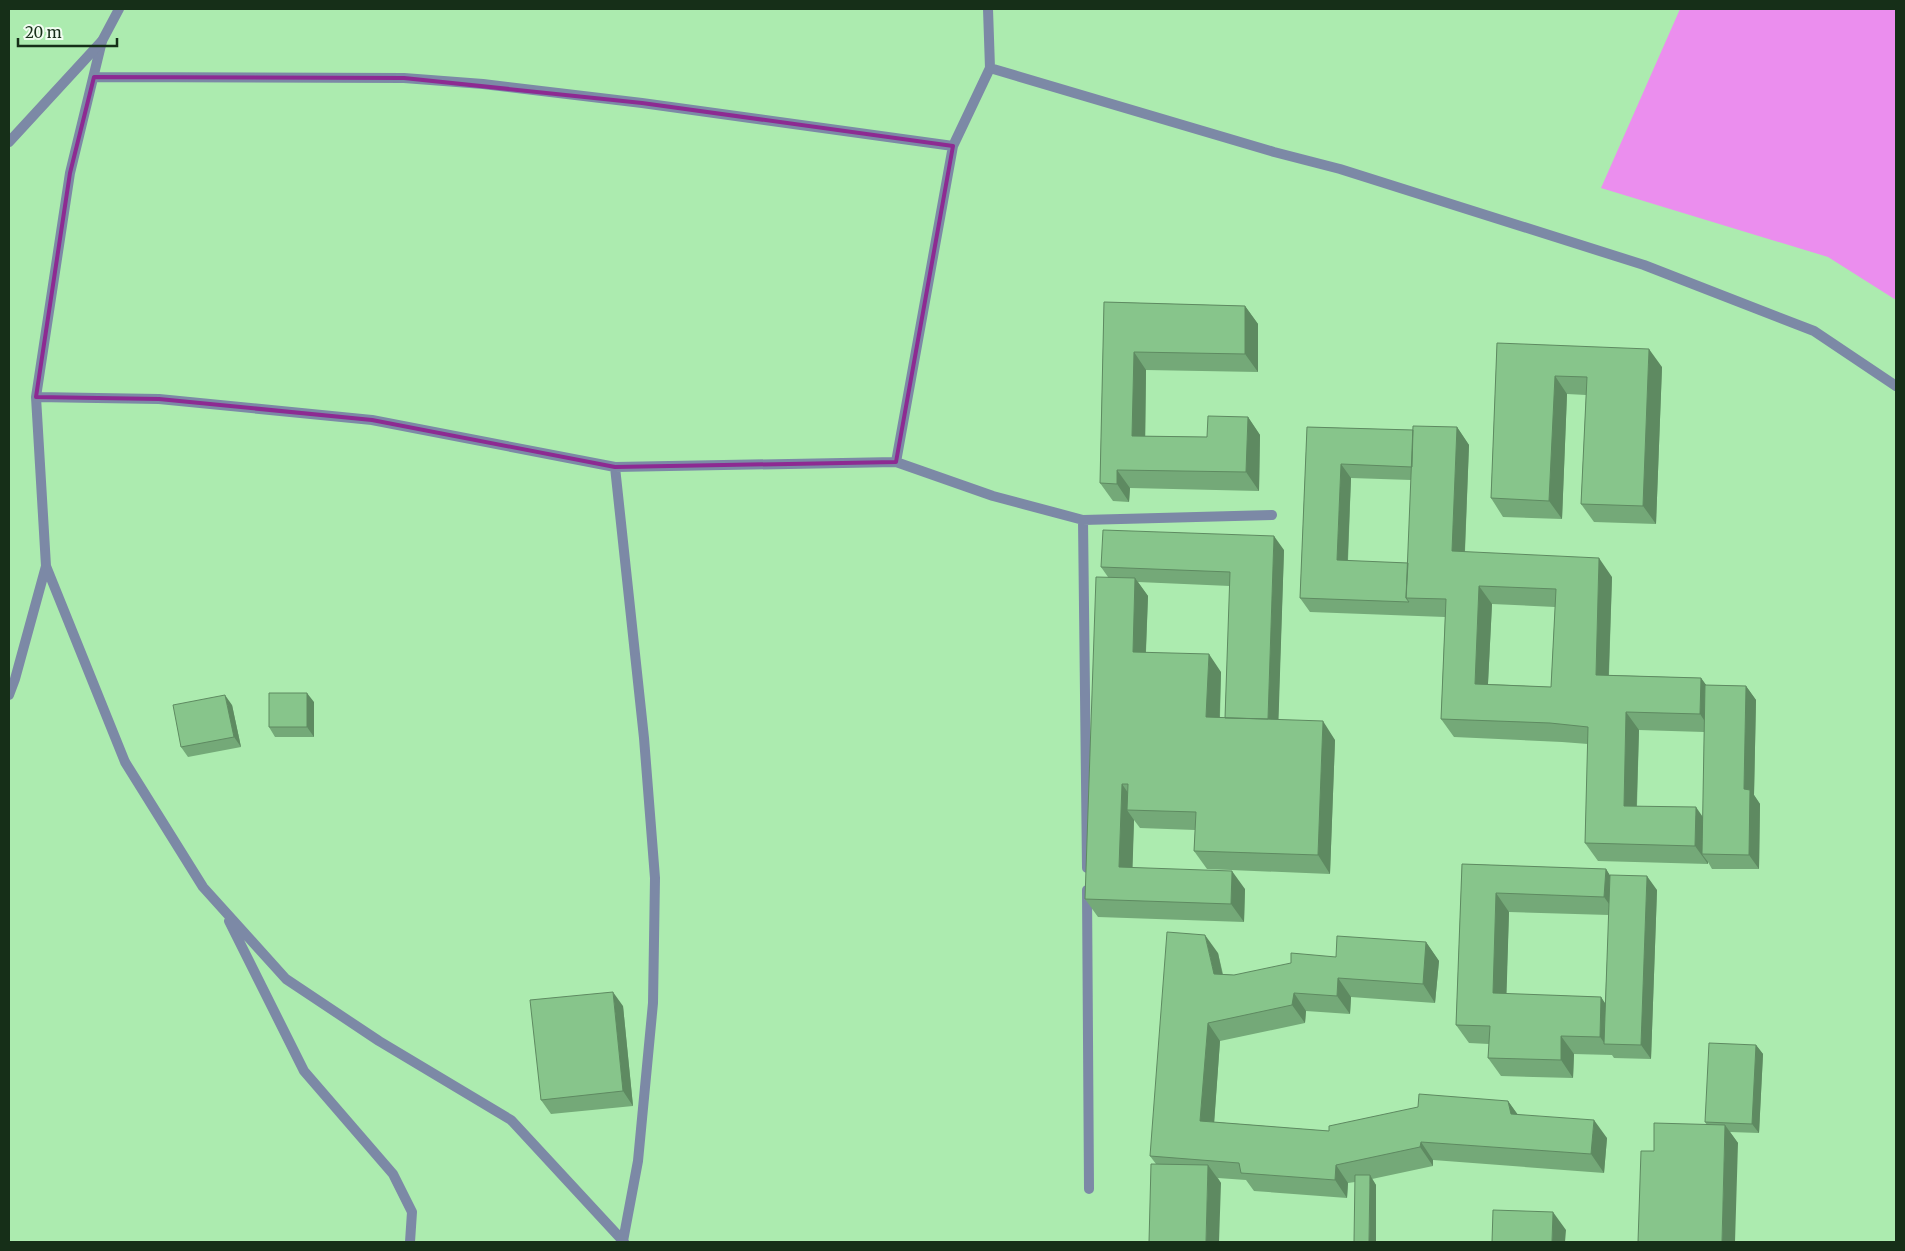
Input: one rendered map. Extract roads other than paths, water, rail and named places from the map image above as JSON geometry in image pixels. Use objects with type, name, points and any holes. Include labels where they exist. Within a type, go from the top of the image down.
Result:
[{"type":"street","points":[[9,142],[102,41],[120,9]]},
{"type":"street","points":[[896,462],[953,146],[990,68],[988,9]]},
{"type":"street","points":[[9,696],[46,566],[36,397],[70,173],[102,41]]},
{"type":"street","points":[[990,68],[1274,152],[1340,169],[1644,265],[1814,331],[1896,386]]},
{"type":"street","points":[[94,76],[404,78],[483,84],[642,103],[953,146]]},
{"type":"street","points":[[36,397],[159,399],[372,420],[615,467],[896,462],[993,496],[1084,520],[1272,515]]},
{"type":"street","points":[[615,467],[644,738],[655,878],[653,1003],[638,1161],[623,1242]]},
{"type":"street","points":[[1084,520],[1090,1190]]},
{"type":"street","points":[[46,566],[126,762],[203,887],[286,979],[380,1041],[511,1120],[623,1242]]},
{"type":"street","points":[[224,910],[304,1071],[393,1174],[412,1212],[410,1242]]}]
